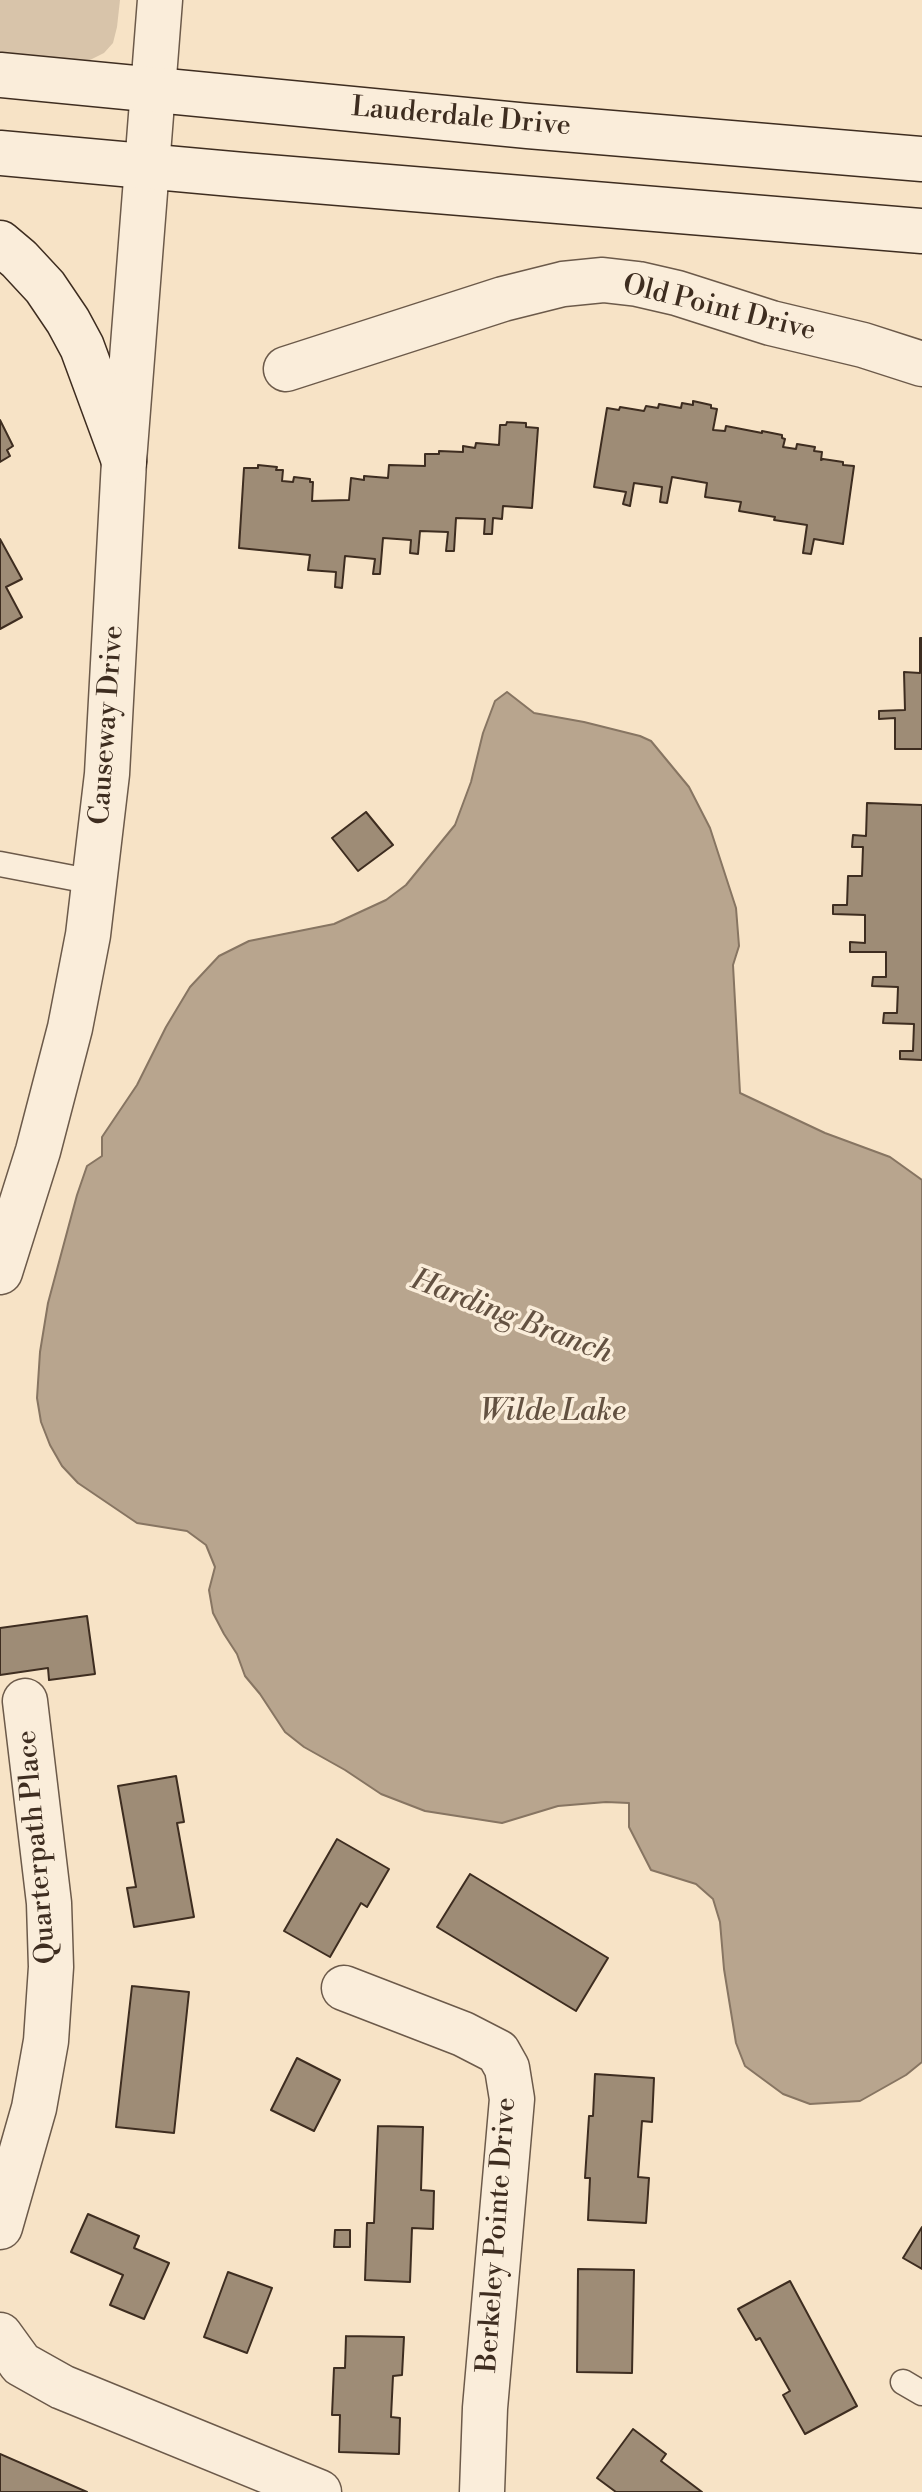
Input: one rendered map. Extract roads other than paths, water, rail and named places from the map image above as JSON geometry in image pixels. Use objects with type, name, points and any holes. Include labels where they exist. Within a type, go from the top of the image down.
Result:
[{"type":"street","name":"Causeway Drive","points":[[0,1272],[38,1151],[70,1028],[88,935],[107,774],[124,461],[160,0]]},
{"type":"street","name":"Lauderdale Drive","points":[[0,75],[528,126],[922,159]]},
{"type":"street","points":[[0,153],[922,231]]},
{"type":"street","points":[[0,243],[45,287],[68,321],[82,347],[124,461]]},
{"type":"street","name":"Old Point Drive","points":[[286,369],[503,299],[563,284],[603,280],[677,293],[771,323],[863,345],[922,364]]},
{"type":"street","name":"Quarterpath Place","points":[[0,2227],[17,2102],[46,2041],[51,1967],[50,1919],[25,1701]]},
{"type":"street","name":"Berkeley Pointe Drive","points":[[344,1988],[463,2034],[498,2052],[507,2068],[512,2099],[485,2408],[482,2492]]},
{"type":"street","points":[[0,2335],[21,2364],[62,2387],[319,2492]]},
{"type":"lane","points":[[0,864],[94,882]]},
{"type":"water","name":"Wilde Lake","points":[[507,692],[534,713],[584,722],[651,741],[689,787],[710,828],[736,908],[739,946],[733,965],[740,1093],[825,1133],[890,1157],[922,1180],[922,2062],[906,2075],[860,2101],[810,2104],[783,2094],[745,2066],[736,2043],[720,1922],[713,1899],[696,1884],[651,1870],[629,1827],[629,1803],[558,1806],[502,1823],[425,1811],[381,1794],[285,1732],[245,1676],[237,1654],[213,1613],[209,1590],[215,1567],[206,1545],[187,1531],[137,1523],[78,1483],[62,1466],[41,1422],[37,1398],[40,1352],[48,1303],[77,1195],[87,1166],[102,1156],[102,1137],[137,1085],[190,987],[219,956],[249,941],[334,924],[386,900],[406,885],[455,825],[495,701]]},
{"type":"water label","name":"Harding Branch","points":[[511,1318]]}]
